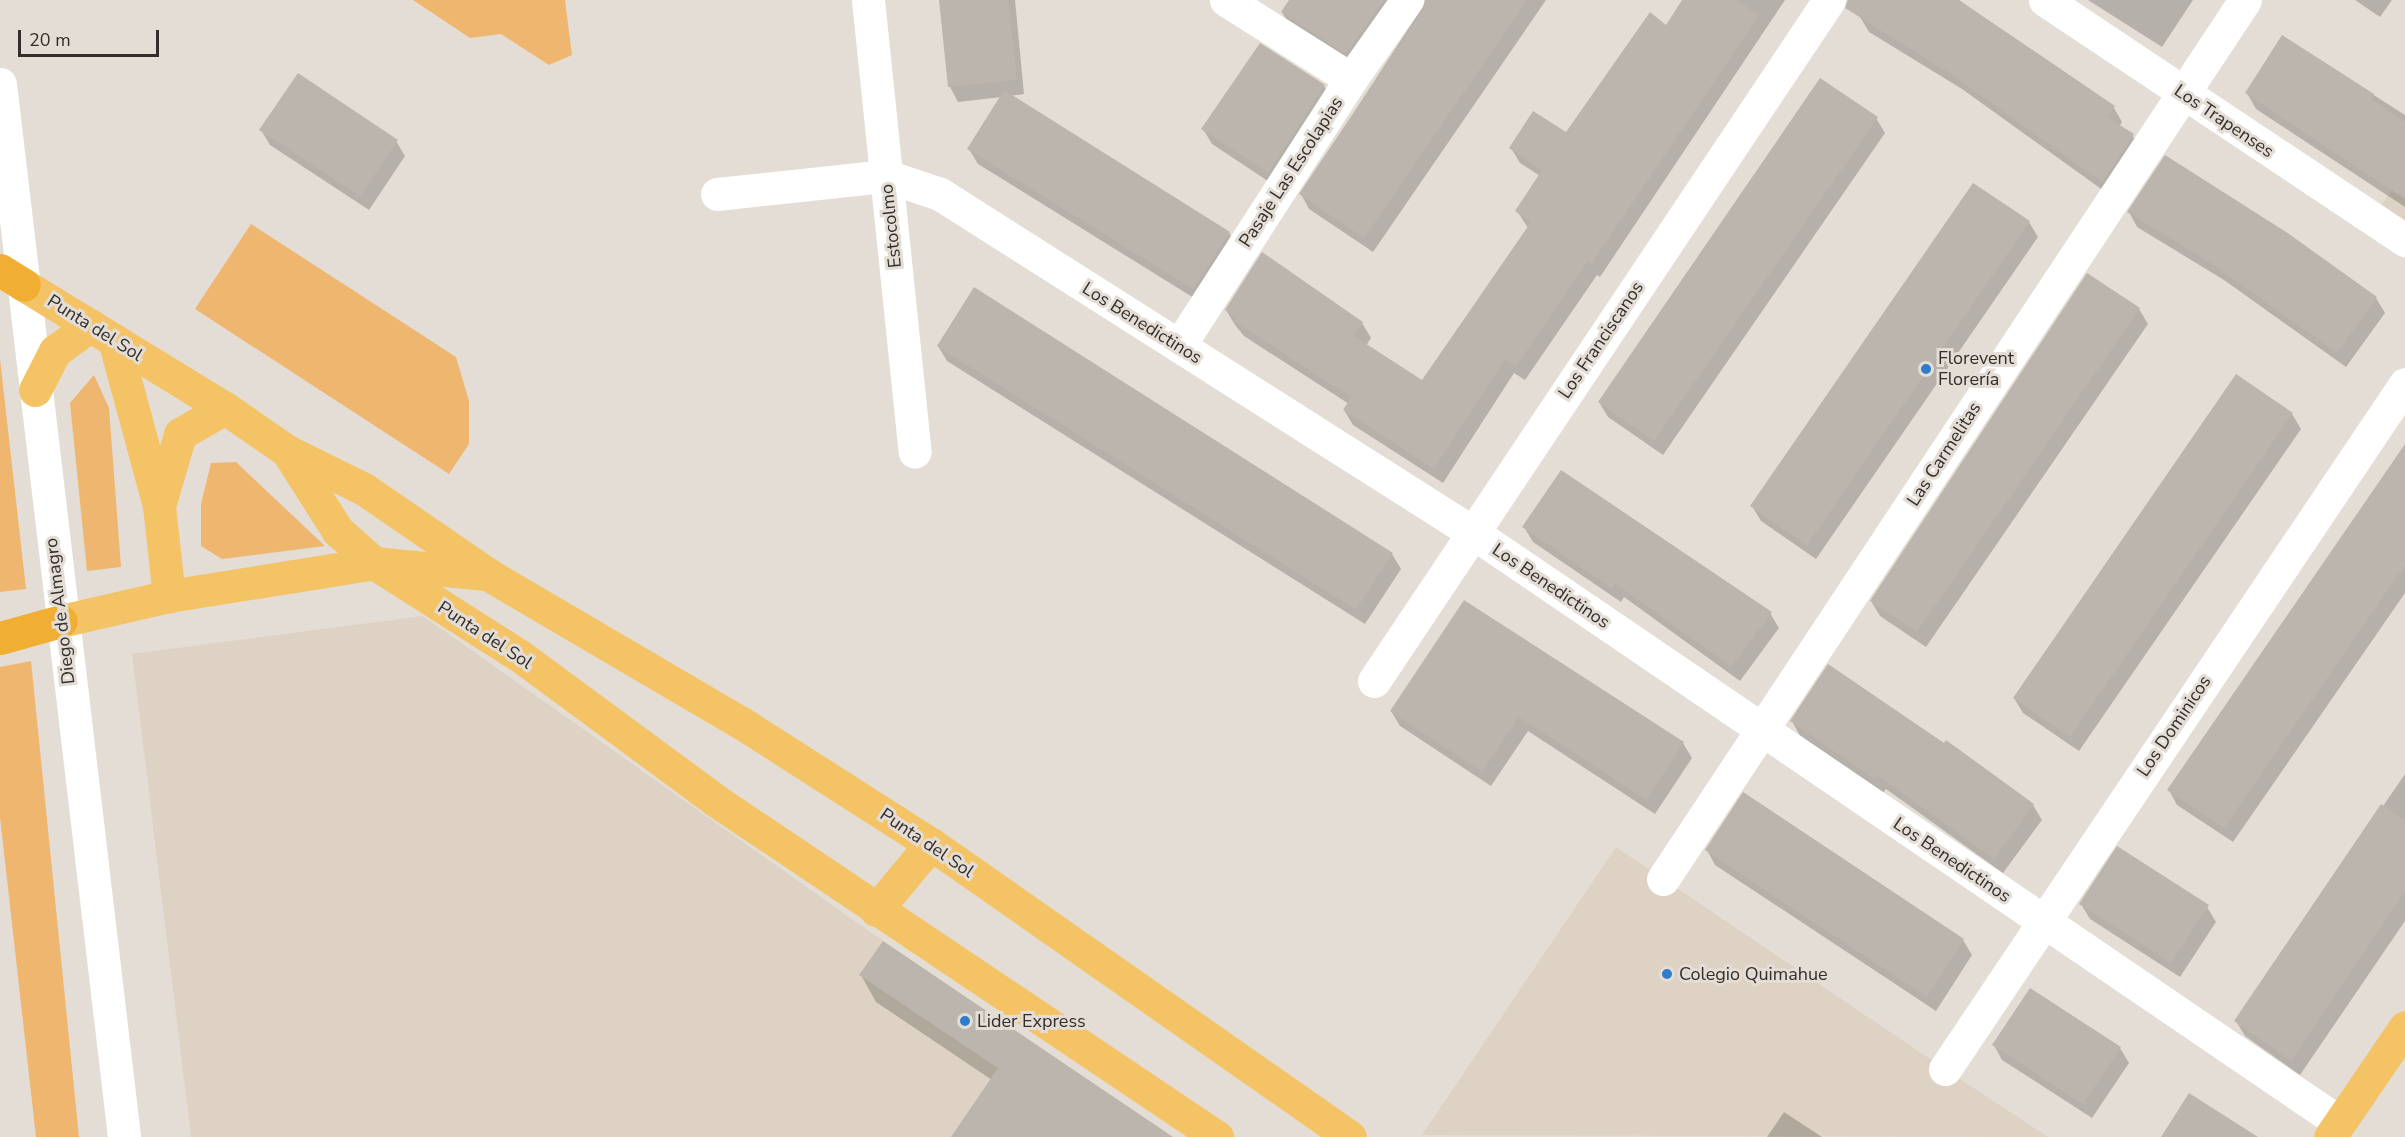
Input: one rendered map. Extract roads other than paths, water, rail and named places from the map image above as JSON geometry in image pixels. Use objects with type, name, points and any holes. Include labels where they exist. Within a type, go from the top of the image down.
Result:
[{"type":"highway","points":[[0,638],[61,621]]},
{"type":"main road","name":"Punta del Sol","points":[[12,277],[225,408],[286,451],[364,489],[489,574],[740,722],[931,844],[1350,1137]]},
{"type":"main road","points":[[35,390],[55,351],[103,333],[159,506],[170,596]]},
{"type":"main road","points":[[159,506],[180,434],[225,408]]},
{"type":"main road","name":"Punta del Sol","points":[[286,451],[338,531],[374,563],[519,657],[716,800],[876,910],[1217,1137]]},
{"type":"main road","name":"Punta del Sol","points":[[61,621],[170,596],[374,563],[489,574]]},
{"type":"main road","points":[[876,910],[931,844]]},
{"type":"main road","points":[[2335,1130],[2405,1027]]},
{"type":"street","name":"Estocolmo","points":[[868,0],[915,452]]},
{"type":"street","points":[[1226,0],[1351,79]]},
{"type":"street","name":"Pasaje Las Escolapias","points":[[1179,346],[1351,79],[1407,0]]},
{"type":"street","name":"Los Franciscanos","points":[[1374,681],[1828,0]]},
{"type":"street","name":"Los Trapenses","points":[[2045,0],[2182,94],[2405,240]]},
{"type":"street","name":"Las Carmelitas","points":[[1664,879],[2245,0]]},
{"type":"street","name":"Diego de Almagro","points":[[0,84],[12,277],[35,390],[124,1137]]},
{"type":"street","name":"Los Benedictinos","points":[[717,194],[886,176],[940,194],[1472,532],[2042,921],[2335,1130]]},
{"type":"street","name":"Los Dominicos","points":[[1945,1068],[2405,384]]},
{"type":"place","name":"Florevent Florería","points":[[1926,369]]},
{"type":"place","name":"Colegio Quimahue","points":[[1667,974]]},
{"type":"place","name":"Lider Express","points":[[965,1021]]}]
